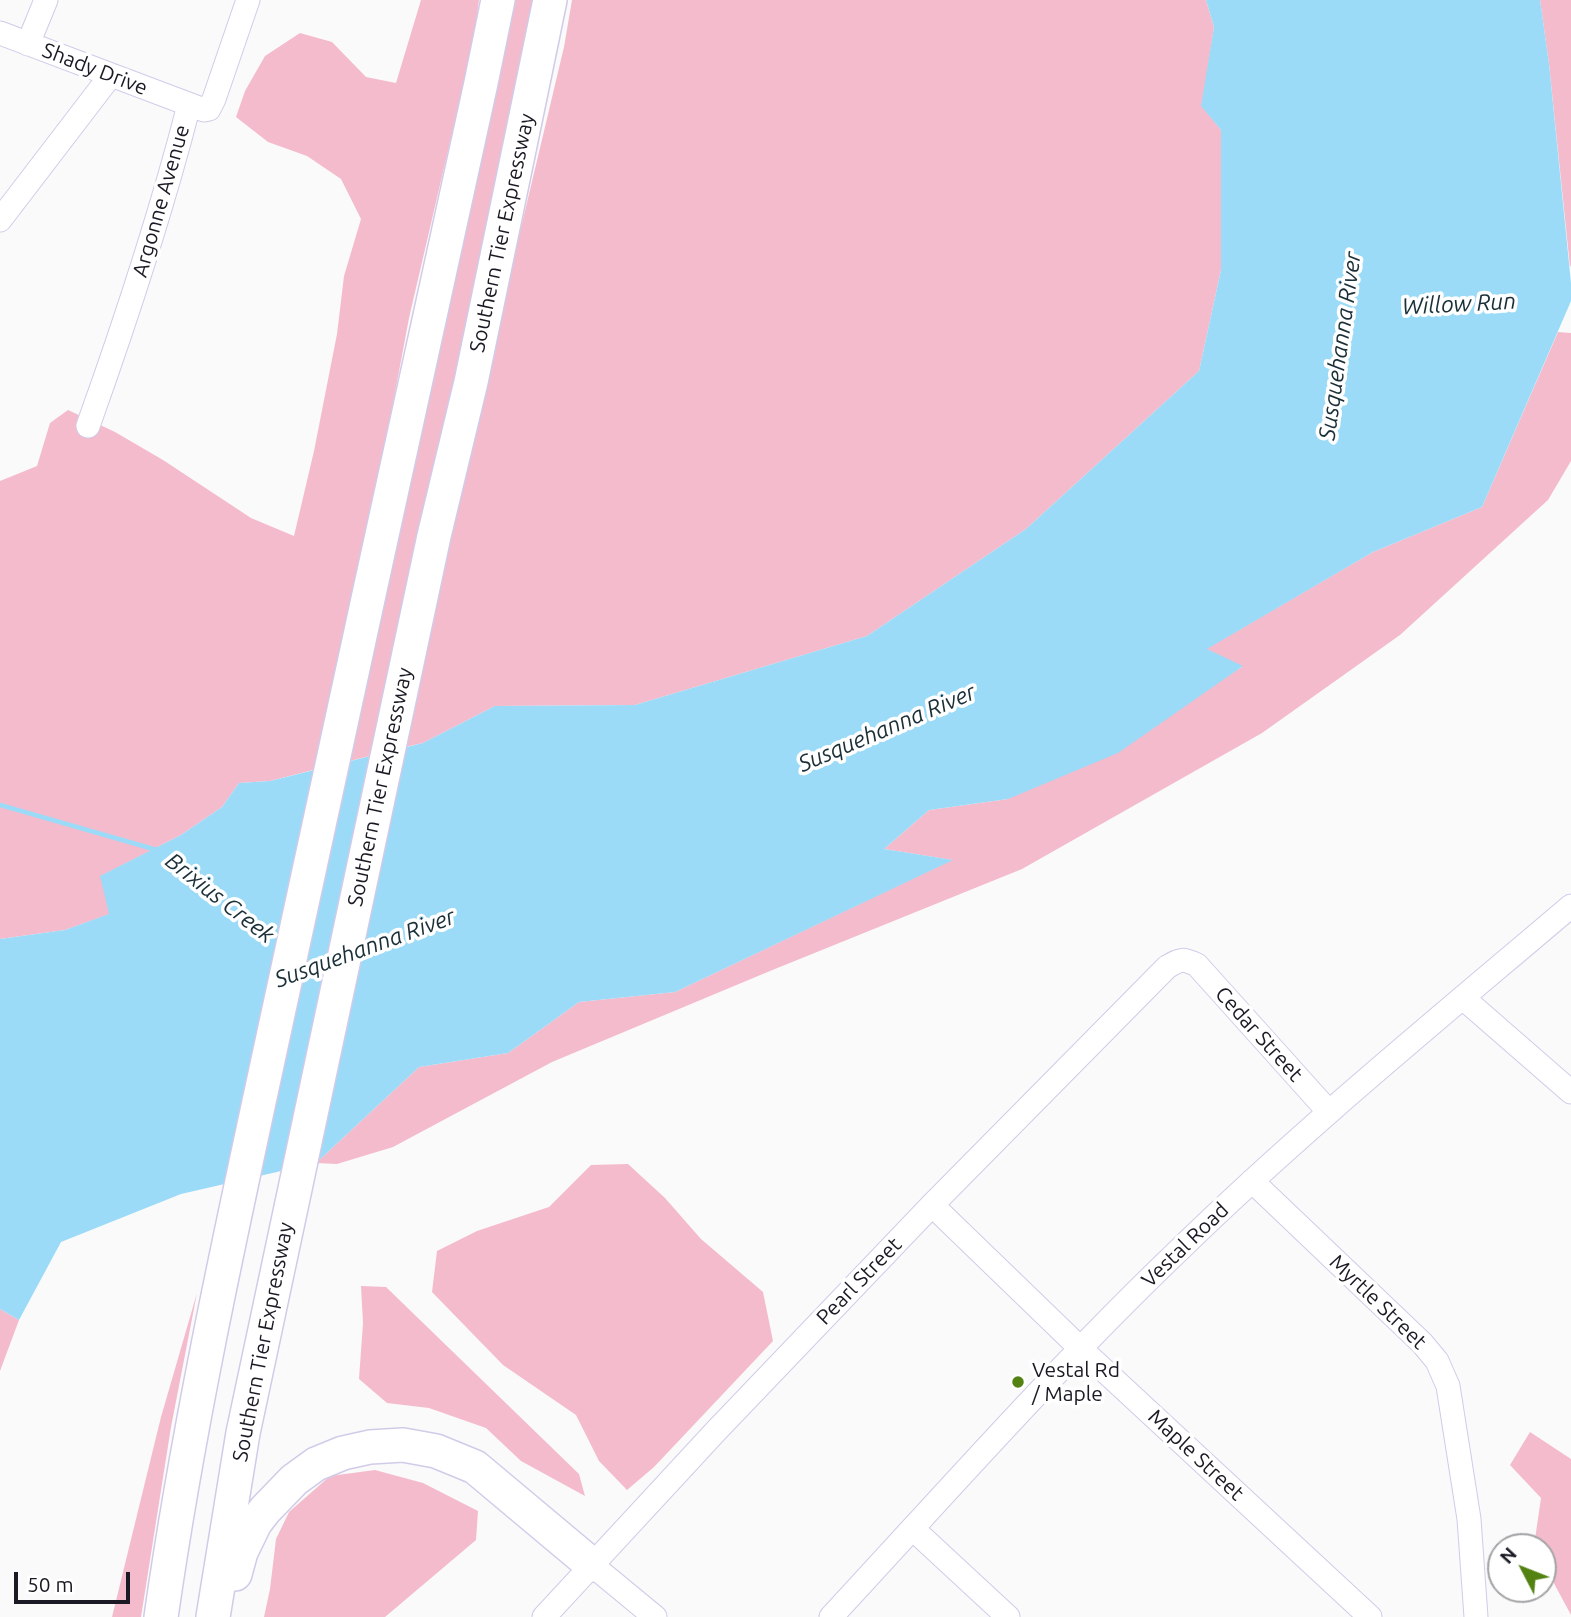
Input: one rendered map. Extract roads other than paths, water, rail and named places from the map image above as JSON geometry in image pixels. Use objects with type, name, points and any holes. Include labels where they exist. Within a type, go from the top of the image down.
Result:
[{"type":"highway","points":[[161,1617],[181,1493],[224,1269],[498,0]]},
{"type":"highway","name":"Southern Tier Expressway","points":[[214,1617],[243,1433],[434,536],[471,382],[550,0]]},
{"type":"highway","points":[[223,1617],[241,1552],[255,1523],[265,1510],[293,1480],[316,1464],[343,1453],[370,1447],[403,1446],[436,1451],[475,1467],[592,1565]]},
{"type":"street","points":[[29,44],[46,0]]},
{"type":"street","name":"Argonne Avenue","points":[[88,426],[124,328],[189,105],[204,110],[209,108],[248,0]]},
{"type":"street","name":"Shady Drive","points":[[0,33],[189,105]]},
{"type":"street","points":[[0,220],[111,75]]},
{"type":"street","name":"Vestal Road","points":[[831,1617],[1080,1348],[1177,1252],[1329,1112],[1571,906]]},
{"type":"street","name":"Cedar Street","points":[[1185,959],[1197,965],[1329,1112]]},
{"type":"street","name":"Pearl Street","points":[[544,1617],[716,1431],[932,1205],[1167,967],[1185,959]]},
{"type":"street","points":[[1463,998],[1571,1092]]},
{"type":"street","name":"Myrtle Street","points":[[1252,1181],[1422,1343],[1437,1361],[1448,1386],[1469,1519],[1476,1617]]},
{"type":"street","name":"Maple Street","points":[[932,1205],[1080,1348],[1370,1617]]},
{"type":"street","points":[[913,1529],[1008,1617]]},
{"type":"street","points":[[592,1565],[655,1617]]},
{"type":"water","points":[[1206,0],[1540,0],[1549,64],[1571,301],[1482,507],[1373,552],[1207,649],[1243,666],[1118,753],[1008,799],[929,810],[884,849],[953,860],[675,992],[579,1002],[508,1053],[419,1067],[316,1163],[181,1194],[61,1242],[19,1320],[0,1309],[0,939],[65,930],[109,914],[100,876],[181,835],[222,807],[239,783],[270,781],[423,743],[495,706],[635,705],[867,636],[1026,529],[1199,371],[1221,270],[1221,130],[1201,106],[1214,27]]},
{"type":"waterway","name":"Brixius Creek","points":[[0,805],[157,850]]},
{"type":"place","name":"Vestal Rd / Maple","points":[[1018,1382]]},
{"type":"water label","name":"Willow Run","points":[[1459,304]]},
{"type":"water label","name":"Susquehanna River","points":[[1340,346]]},
{"type":"water label","name":"Susquehanna River","points":[[887,728]]},
{"type":"water label","name":"Susquehanna River","points":[[365,948]]}]
